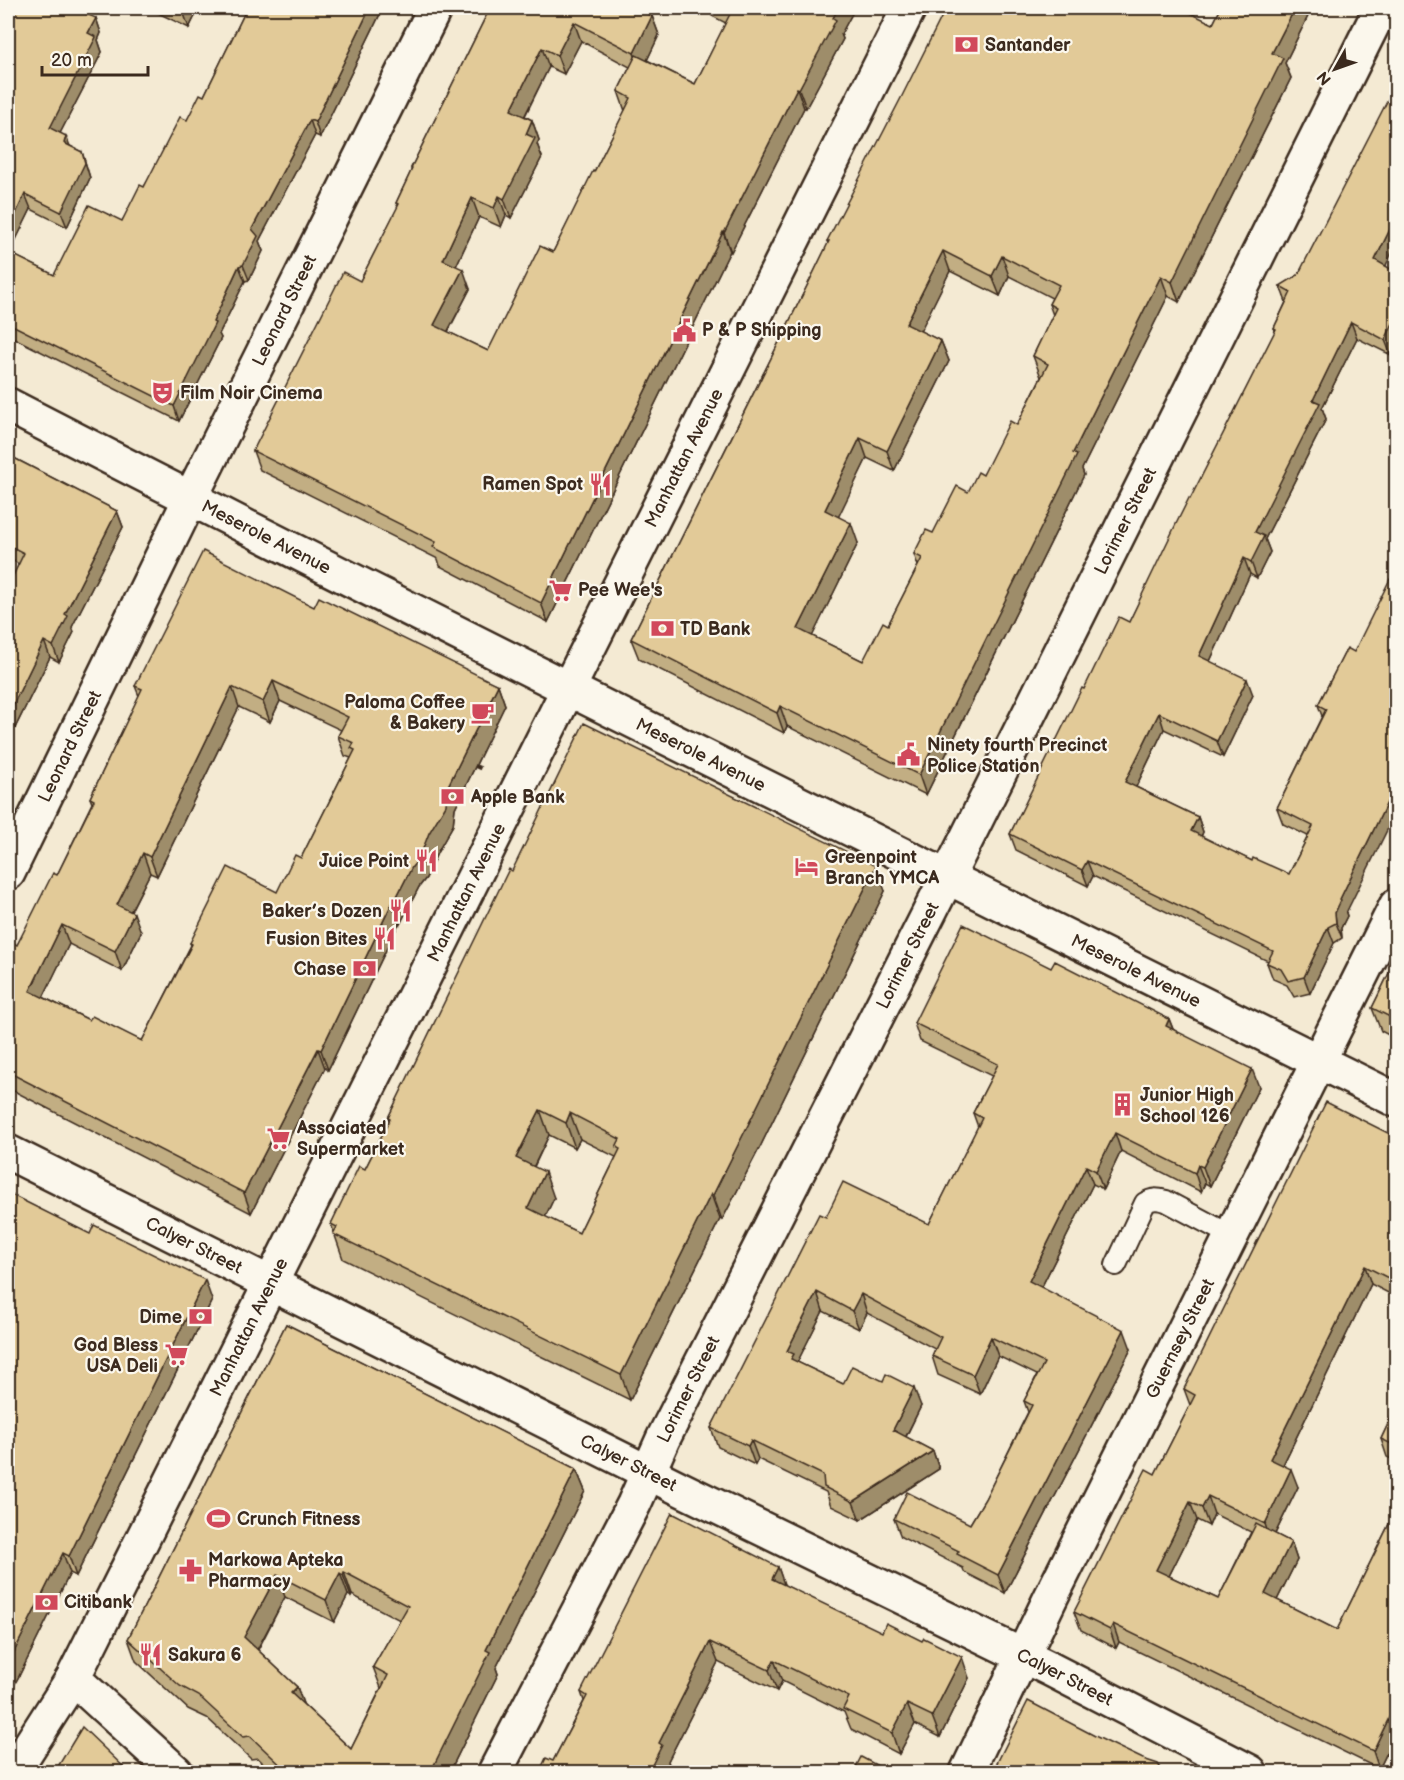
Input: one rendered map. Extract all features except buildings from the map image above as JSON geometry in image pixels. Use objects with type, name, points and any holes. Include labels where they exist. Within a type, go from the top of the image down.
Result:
[{"type":"street","name":"Leonard Street","points":[[8,873],[190,499],[435,8]]},
{"type":"street","name":"Manhattan Avenue","points":[[13,1773],[73,1678],[909,8]]},
{"type":"street","name":"Lorimer Street","points":[[495,1773],[634,1503],[663,1439],[948,876],[1381,8]]},
{"type":"street","name":"Meserole Avenue","points":[[8,405],[569,690],[1396,1100]]},
{"type":"street","name":"Guernsey Street","points":[[967,1773],[1396,906]]},
{"type":"street","name":"Calyer Street","points":[[8,1152],[648,1472],[1023,1656],[1250,1773]]},
{"type":"street","points":[[73,1678],[176,1773]]},
{"type":"lane","points":[[1116,1265],[1145,1203],[1149,1200],[1166,1201],[1232,1236]]},
{"type":"path","points":[[475,766],[484,770]]},
{"type":"place","name":"Santander","points":[[967,45]]},
{"type":"place","name":"P & P Shipping","points":[[684,330]]},
{"type":"place","name":"Film Noir Cinema","points":[[162,393]]},
{"type":"place","name":"Ramen Spot","points":[[601,484]]},
{"type":"place","name":"Pee Wee's","points":[[560,590]]},
{"type":"place","name":"TD Bank","points":[[662,629]]},
{"type":"place","name":"Paloma Coffee & Bakery","points":[[483,712]]},
{"type":"place","name":"Ninety fourth Precinct Police Station","points":[[909,755]]},
{"type":"place","name":"Apple Bank","points":[[453,797]]},
{"type":"place","name":"Juice Point","points":[[427,861]]},
{"type":"place","name":"Greenpoint Branch YMCA","points":[[807,867]]},
{"type":"place","name":"Baker’s Dozen","points":[[400,911]]},
{"type":"place","name":"Fusion Bites","points":[[385,939]]},
{"type":"place","name":"Chase","points":[[364,969]]},
{"type":"place","name":"Junior High School 126","points":[[1122,1105]]},
{"type":"place","name":"Associated Supermarket","points":[[279,1138]]},
{"type":"place","name":"Dime","points":[[200,1317]]},
{"type":"place","name":"God Bless USA Deli","points":[[176,1355]]},
{"type":"place","name":"Crunch Fitness","points":[[219,1519]]},
{"type":"place","name":"Markowa Apteka Pharmacy","points":[[190,1570]]},
{"type":"place","name":"Citibank","points":[[46,1602]]},
{"type":"place","name":"Sakura 6","points":[[150,1655]]}]
